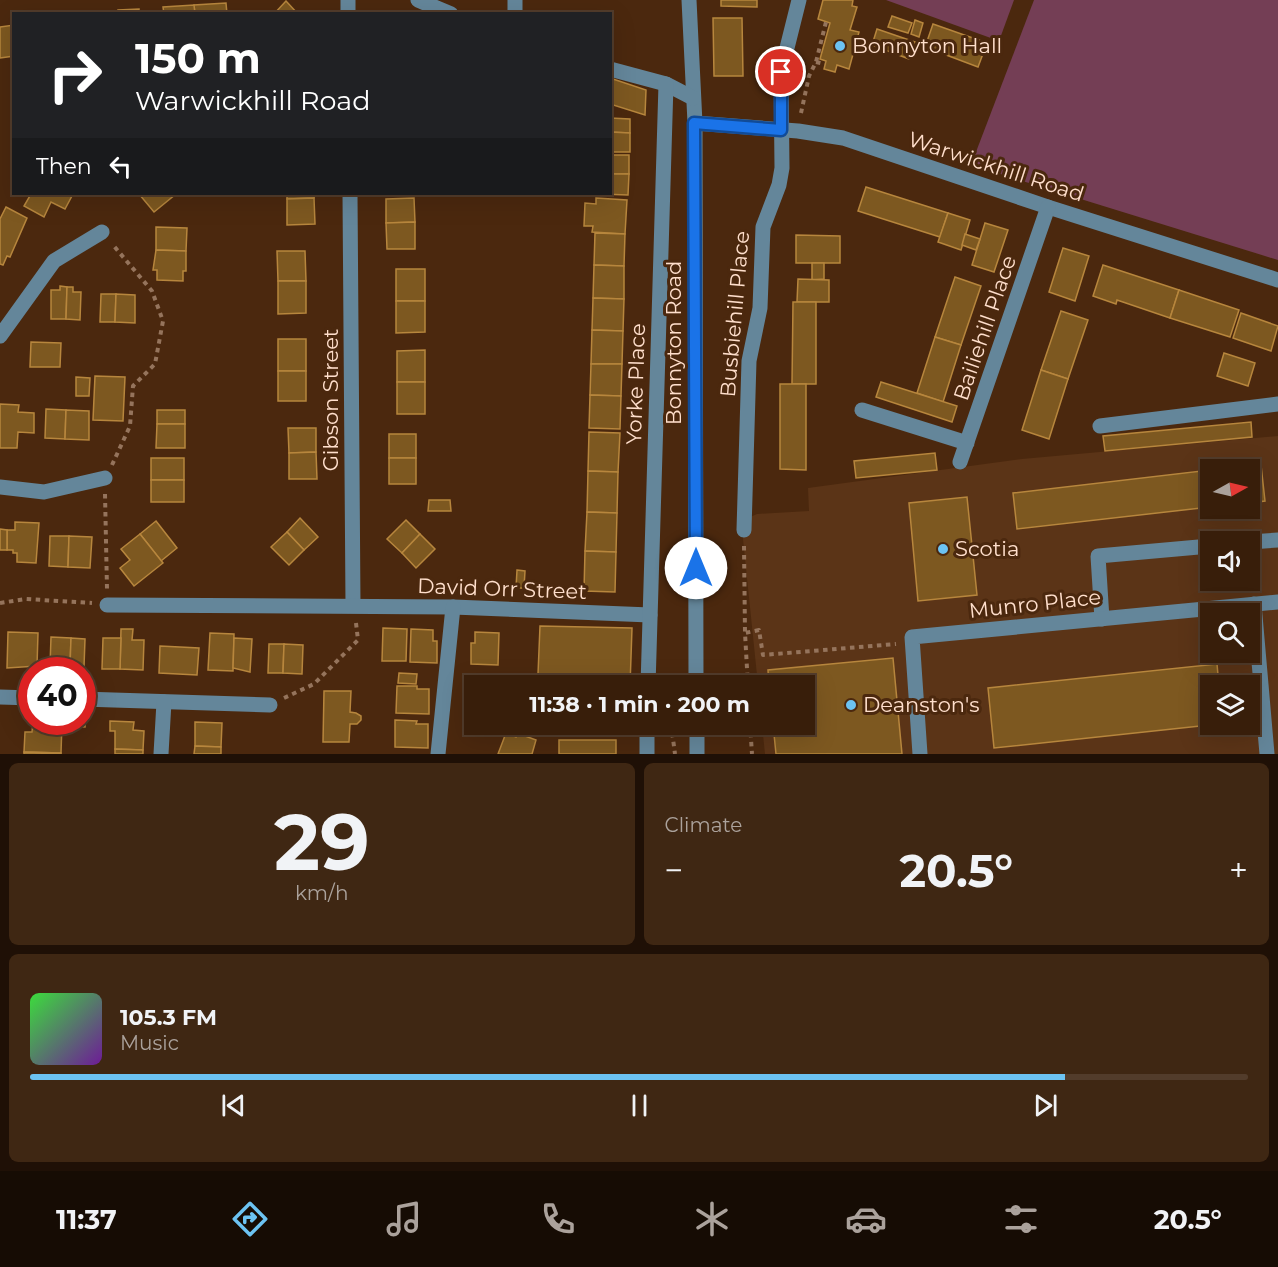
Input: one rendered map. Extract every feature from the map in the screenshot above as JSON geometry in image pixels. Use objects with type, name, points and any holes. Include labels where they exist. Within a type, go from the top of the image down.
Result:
[{"type":"street","points":[[418,0],[446,12]]},
{"type":"street","name":"Bonnyton Road","points":[[689,0],[694,123],[696,675]]},
{"type":"street","name":"Busbiehill Place","points":[[744,530],[749,361],[760,308],[763,227],[779,185],[782,168],[781,72],[799,0]]},
{"type":"street","points":[[612,70],[666,84],[693,98]]},
{"type":"street","name":"Yorke Place","points":[[648,675],[666,84]]},
{"type":"street","name":"Warwickhill Road","points":[[694,123],[798,131],[843,138],[1048,207],[1278,280]]},
{"type":"street","name":"Gibson Street","points":[[350,195],[353,605]]},
{"type":"street","name":"Bailiehill Place","points":[[960,462],[1048,207]]},
{"type":"street","points":[[0,336],[54,261],[102,232]]},
{"type":"street","points":[[1100,426],[1278,404]]},
{"type":"street","points":[[862,410],[967,444]]},
{"type":"street","points":[[0,487],[44,492],[105,478]]},
{"type":"street","points":[[1260,541],[1278,540]]},
{"type":"street","points":[[1102,619],[1098,556],[1200,547]]},
{"type":"street","name":"Munro Place","points":[[1260,604],[1278,602]]},
{"type":"street","name":"David Orr Street","points":[[107,605],[353,605],[650,615]]},
{"type":"street","points":[[438,754],[453,607]]},
{"type":"street","name":"Munro Place","points":[[912,637],[1200,609]]},
{"type":"street","points":[[912,637],[920,754]]},
{"type":"street","points":[[1259,663],[1267,754]]},
{"type":"street","points":[[0,697],[18,698]]},
{"type":"street","points":[[96,700],[270,705]]},
{"type":"street","points":[[161,754],[164,702]]},
{"type":"street","points":[[646,754],[647,735]]},
{"type":"street","points":[[697,735],[697,754]]},
{"type":"path","points":[[798,131],[802,100],[816,62],[826,22]]},
{"type":"path","points":[[816,62],[825,64]]},
{"type":"path","points":[[0,603],[26,599],[107,605],[105,478],[123,445],[130,426],[133,386],[155,364],[163,321],[152,291],[102,232]]},
{"type":"path","points":[[744,530],[747,675]]},
{"type":"path","points":[[270,705],[314,684],[358,640],[353,605]]},
{"type":"path","points":[[745,633],[759,630],[762,655],[907,643],[912,637]]},
{"type":"path","points":[[673,735],[675,754]]},
{"type":"path","points":[[751,735],[752,754]]},
{"type":"shaded area","points":[[886,0],[1014,0],[999,41]]},
{"type":"shaded area","points":[[1034,0],[1278,0],[1278,260],[971,165]]},
{"type":"shaded area","points":[[1278,436],[1278,754],[765,754],[763,735],[815,735],[815,675],[757,675],[743,539],[744,527],[748,518],[757,514],[809,511],[808,488],[1022,459]]},
{"type":"building","points":[[721,0],[757,0],[757,7],[721,6]]},
{"type":"building","name":"Bonnyton Hall","points":[[823,0],[853,0],[852,6],[857,7],[850,30],[859,32],[849,69],[837,65],[835,72],[824,69],[826,61],[820,59],[830,23],[818,19]]},
{"type":"building","points":[[286,1],[296,12],[276,12]]},
{"type":"building","points":[[226,3],[227,12],[195,12],[194,5]]},
{"type":"building","points":[[194,5],[195,12],[164,12],[163,7]]},
{"type":"building","points":[[139,9],[139,12],[118,12],[118,10]]},
{"type":"building","points":[[892,16],[912,23],[908,33],[888,27]]},
{"type":"building","points":[[713,18],[742,18],[743,76],[714,76]]},
{"type":"building","points":[[915,20],[923,23],[919,37],[911,34]]},
{"type":"building","points":[[933,24],[987,43],[978,67],[925,47]]},
{"type":"building","points":[[12,25],[12,56],[0,58],[0,27]]},
{"type":"building","points":[[877,29],[915,42],[909,59],[872,45]]},
{"type":"building","points":[[612,79],[646,90],[645,115],[612,105]]},
{"type":"building","points":[[612,118],[630,119],[630,133],[612,132]]},
{"type":"building","points":[[612,132],[630,133],[630,152],[612,152]]},
{"type":"building","points":[[612,155],[629,155],[629,174],[612,174]]},
{"type":"building","points":[[612,174],[629,174],[628,195],[612,194]]},
{"type":"building","points":[[866,187],[948,213],[940,237],[858,211]]},
{"type":"building","points":[[30,195],[72,195],[65,209],[51,202],[44,217],[24,206]]},
{"type":"building","points":[[140,195],[175,195],[154,212]]},
{"type":"building","points":[[287,195],[314,195],[314,198],[287,199]]},
{"type":"building","points":[[314,198],[315,224],[287,225],[287,199]]},
{"type":"building","points":[[414,198],[415,222],[386,223],[386,199]]},
{"type":"building","points":[[596,198],[627,200],[625,234],[592,232],[593,226],[584,226],[585,203],[596,204]]},
{"type":"building","points":[[6,207],[27,218],[10,257],[7,256],[3,265],[0,264],[0,219]]},
{"type":"building","points":[[948,213],[970,220],[961,250],[938,242]]},
{"type":"building","points":[[415,222],[415,249],[387,249],[386,223]]},
{"type":"building","points":[[985,223],[1008,230],[994,272],[972,265]]},
{"type":"building","points":[[156,227],[187,228],[186,251],[156,250]]},
{"type":"building","points":[[595,233],[625,234],[624,266],[594,265]]},
{"type":"building","points":[[965,234],[980,239],[976,250],[962,245]]},
{"type":"building","points":[[796,235],[840,236],[840,263],[796,263]]},
{"type":"building","points":[[1063,248],[1089,256],[1075,301],[1049,292]]},
{"type":"building","points":[[156,250],[186,251],[186,271],[183,271],[183,281],[157,280],[157,270],[153,270]]},
{"type":"building","points":[[277,251],[305,251],[306,281],[278,281]]},
{"type":"building","points":[[812,263],[824,263],[824,279],[812,280]]},
{"type":"building","points":[[594,265],[624,266],[624,299],[593,298]]},
{"type":"building","points":[[1103,265],[1179,290],[1170,318],[1117,300],[1116,304],[1093,296]]},
{"type":"building","points":[[396,269],[425,269],[425,301],[396,301]]},
{"type":"building","points":[[955,277],[981,286],[961,345],[935,337]]},
{"type":"building","points":[[798,279],[829,280],[829,302],[797,302]]},
{"type":"building","points":[[278,281],[306,281],[306,313],[278,314]]},
{"type":"building","points":[[60,286],[67,287],[66,319],[51,319],[51,290],[60,290]]},
{"type":"building","points":[[67,287],[73,287],[73,292],[81,292],[80,320],[66,319]]},
{"type":"building","points":[[1179,290],[1239,310],[1230,337],[1170,318]]},
{"type":"building","points":[[101,294],[116,294],[115,322],[100,322]]},
{"type":"building","points":[[116,294],[135,295],[135,323],[115,322]]},
{"type":"building","points":[[593,298],[624,299],[623,331],[592,330]]},
{"type":"building","points":[[396,301],[425,301],[425,332],[396,333]]},
{"type":"building","points":[[793,302],[816,302],[816,384],[792,384]]},
{"type":"building","points":[[1061,311],[1088,320],[1068,379],[1041,370]]},
{"type":"building","points":[[1241,313],[1278,326],[1271,351],[1233,338]]},
{"type":"building","points":[[592,330],[623,331],[622,364],[591,364]]},
{"type":"building","points":[[935,337],[961,345],[943,402],[917,393]]},
{"type":"building","points":[[278,339],[306,339],[306,371],[278,371]]},
{"type":"building","points":[[31,342],[61,343],[60,367],[30,367]]},
{"type":"building","points":[[425,350],[425,382],[397,382],[397,351]]},
{"type":"building","points":[[1224,353],[1255,363],[1248,386],[1217,376]]},
{"type":"building","points":[[591,364],[622,364],[621,396],[590,395]]},
{"type":"building","points":[[1041,370],[1068,379],[1049,439],[1022,430]]},
{"type":"building","points":[[278,371],[306,371],[306,401],[278,401]]},
{"type":"building","points":[[95,376],[125,377],[123,421],[93,420]]},
{"type":"building","points":[[76,377],[90,378],[89,396],[76,396]]},
{"type":"building","points":[[397,382],[425,382],[425,414],[397,414]]},
{"type":"building","points":[[881,382],[957,406],[952,422],[876,397]]},
{"type":"building","points":[[780,384],[806,384],[806,470],[780,469]]},
{"type":"building","points":[[590,395],[621,396],[620,429],[589,428]]},
{"type":"building","points":[[0,404],[19,405],[18,412],[34,413],[34,433],[18,432],[17,448],[0,448]]},
{"type":"building","points":[[46,409],[66,410],[65,439],[45,438]]},
{"type":"building","points":[[66,410],[89,411],[89,440],[65,439]]},
{"type":"building","points":[[157,410],[185,410],[185,424],[157,424]]},
{"type":"building","points":[[1251,422],[1252,437],[1105,451],[1103,436]]},
{"type":"building","points":[[157,424],[185,424],[185,448],[156,448]]},
{"type":"building","points":[[288,428],[316,428],[316,452],[289,453]]},
{"type":"building","points":[[589,432],[620,433],[618,472],[588,471]]},
{"type":"building","points":[[389,434],[416,434],[416,458],[389,458]]},
{"type":"building","points":[[316,452],[317,479],[289,479],[289,453]]},
{"type":"building","points":[[935,453],[937,470],[856,478],[854,461]]},
{"type":"building","points":[[151,458],[184,458],[184,480],[151,480]]},
{"type":"building","points":[[389,458],[416,458],[416,484],[389,484]]},
{"type":"building","points":[[1260,465],[1265,501],[1260,502]]},
{"type":"building","points":[[588,471],[618,472],[617,513],[587,512]]},
{"type":"building","points":[[1200,471],[1200,508],[1017,529],[1013,493]]},
{"type":"building","points":[[151,480],[184,480],[184,502],[151,502]]},
{"type":"building","name":"Scotia","points":[[967,497],[977,595],[918,601],[909,503]]},
{"type":"building","points":[[429,500],[450,500],[451,511],[428,511]]},
{"type":"building","points":[[587,512],[617,513],[616,552],[585,551]]},
{"type":"building","points":[[300,518],[318,537],[304,550],[287,532]]},
{"type":"building","points":[[406,520],[420,534],[402,553],[387,539]]},
{"type":"building","points":[[156,521],[177,548],[161,561],[140,534]]},
{"type":"building","points":[[15,522],[39,523],[36,563],[17,562],[17,553],[7,550],[7,530],[15,530]]},
{"type":"building","points":[[0,529],[7,530],[7,550],[0,550]]},
{"type":"building","points":[[287,532],[304,550],[289,565],[271,547]]},
{"type":"building","points":[[140,534],[163,563],[134,586],[120,568],[130,560],[121,549]]},
{"type":"building","points":[[420,534],[435,549],[416,568],[402,553]]},
{"type":"building","points":[[50,536],[69,536],[68,567],[49,566]]},
{"type":"building","points":[[69,536],[92,537],[90,568],[68,567]]},
{"type":"building","points":[[585,551],[616,552],[615,592],[584,591]]},
{"type":"building","points":[[517,570],[525,571],[524,588],[516,588]]},
{"type":"building","points":[[540,626],[632,628],[630,675],[538,674]]},
{"type":"building","points":[[383,628],[407,629],[406,661],[382,661]]},
{"type":"building","points":[[121,629],[133,629],[132,640],[144,640],[143,670],[120,669]]},
{"type":"building","points":[[411,629],[433,630],[433,641],[437,641],[437,663],[410,662]]},
{"type":"building","points":[[8,632],[38,633],[37,657],[18,657],[18,667],[7,668]]},
{"type":"building","points":[[475,632],[499,633],[498,665],[471,664],[471,643],[475,643]]},
{"type":"building","points":[[210,633],[234,634],[233,671],[208,670]]},
{"type":"building","points":[[51,637],[71,638],[70,657],[50,657]]},
{"type":"building","points":[[71,638],[85,639],[84,657],[70,657]]},
{"type":"building","points":[[103,638],[121,638],[120,669],[102,669]]},
{"type":"building","points":[[234,638],[252,639],[250,672],[233,668]]},
{"type":"building","points":[[269,644],[284,644],[283,673],[268,673]]},
{"type":"building","points":[[284,644],[303,645],[302,674],[283,673]]},
{"type":"building","points":[[160,646],[199,648],[197,675],[159,673]]},
{"type":"building","name":"Deanston's","points":[[893,658],[902,754],[776,754],[774,735],[815,735],[815,675],[768,675],[768,670]]},
{"type":"building","points":[[1217,664],[1218,675],[1200,675],[1200,726],[994,748],[988,688]]},
{"type":"building","points":[[399,673],[417,674],[416,684],[398,683]]},
{"type":"building","points":[[397,686],[417,686],[417,689],[429,689],[429,714],[396,713]]},
{"type":"building","points":[[324,691],[351,691],[350,712],[361,716],[361,720],[357,724],[350,724],[349,742],[323,742]]},
{"type":"building","points":[[395,720],[428,724],[428,748],[395,747]]},
{"type":"building","points":[[110,721],[134,722],[133,730],[144,731],[143,750],[115,749],[115,731],[110,731]]},
{"type":"building","points":[[195,722],[222,723],[221,747],[195,746]]},
{"type":"building","points":[[25,735],[62,735],[61,753],[24,752]]},
{"type":"building","points":[[505,735],[516,737],[522,735],[536,740],[532,754],[498,754]]},
{"type":"building","points":[[559,740],[616,740],[616,754],[559,754]]},
{"type":"building","points":[[195,746],[221,747],[221,754],[194,754]]},
{"type":"building","points":[[115,749],[143,750],[143,754],[115,754]]},
{"type":"building","points":[[24,752],[61,753],[61,754],[24,754]]},
{"type":"place","name":"Bonnyton Hall","points":[[840,46]]},
{"type":"place","name":"Scotia","points":[[943,549]]},
{"type":"place","name":"Deanston's","points":[[851,705]]},
{"type":"route","points":[[696,568],[694,123],[781,130],[781,72]]}]
